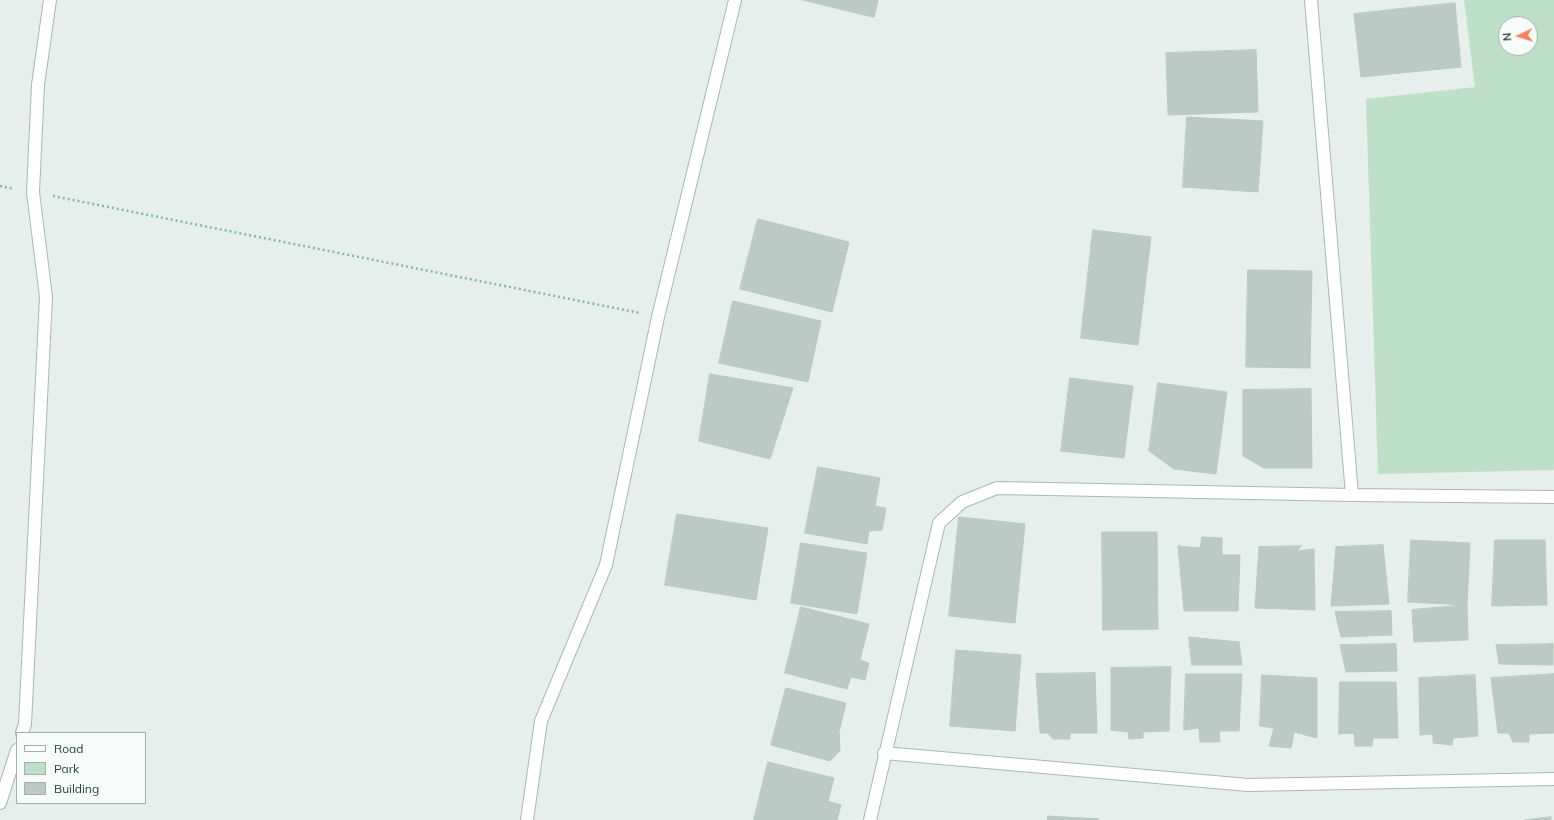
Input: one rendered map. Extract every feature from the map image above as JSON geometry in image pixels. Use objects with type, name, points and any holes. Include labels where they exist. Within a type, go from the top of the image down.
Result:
[{"type":"street","points":[[22,732],[25,724],[46,297],[33,192],[38,85],[50,0]]},
{"type":"street","points":[[527,820],[541,721],[606,565],[658,317],[735,0]]},
{"type":"street","points":[[1311,0],[1352,495]]},
{"type":"street","points":[[870,820],[884,753],[938,523],[962,502],[997,488],[1352,495],[1554,497]]},
{"type":"street","points":[[0,803],[16,753]]},
{"type":"street","points":[[884,753],[1248,785],[1554,779]]},
{"type":"path","points":[[0,186],[658,317]]},
{"type":"green space","points":[[1464,0],[1554,0],[1554,470],[1378,474],[1366,99],[1475,87]]},
{"type":"building","points":[[803,0],[878,0],[874,17]]},
{"type":"building","points":[[1455,3],[1461,67],[1361,77],[1354,14]]},
{"type":"building","points":[[1256,50],[1258,112],[1168,115],[1166,53]]},
{"type":"building","points":[[1187,117],[1263,121],[1258,192],[1183,187]]},
{"type":"building","points":[[758,219],[849,242],[832,312],[740,289]]},
{"type":"building","points":[[1093,230],[1151,237],[1138,345],[1081,338]]},
{"type":"building","points":[[1248,270],[1312,271],[1310,368],[1246,367]]},
{"type":"building","points":[[733,301],[821,321],[808,382],[719,363]]},
{"type":"building","points":[[710,374],[793,388],[770,459],[699,441]]},
{"type":"building","points":[[1070,378],[1133,386],[1124,458],[1061,451]]},
{"type":"building","points":[[1158,383],[1227,392],[1216,474],[1174,469],[1149,451]]},
{"type":"building","points":[[1311,389],[1312,468],[1264,468],[1243,456],[1243,390]]},
{"type":"building","points":[[818,467],[880,478],[875,506],[886,508],[882,530],[869,531],[867,544],[805,533]]},
{"type":"building","points":[[677,514],[768,528],[756,600],[665,585]]},
{"type":"building","points":[[959,517],[1025,524],[1015,623],[949,616]]},
{"type":"building","points":[[1102,532],[1157,532],[1158,629],[1103,630]]},
{"type":"building","points":[[1202,537],[1222,538],[1222,555],[1240,555],[1238,611],[1184,611],[1178,546],[1200,548]]},
{"type":"building","points":[[1411,540],[1470,543],[1467,605],[1408,602]]},
{"type":"building","points":[[1495,540],[1545,540],[1547,605],[1492,606]]},
{"type":"building","points":[[801,543],[867,553],[857,614],[791,603]]},
{"type":"building","points":[[1383,545],[1389,604],[1331,606],[1336,547]]},
{"type":"building","points":[[1301,546],[1297,551],[1314,549],[1315,610],[1255,608],[1259,547]]},
{"type":"building","points":[[1467,605],[1468,640],[1414,642],[1412,610]]},
{"type":"building","points":[[801,607],[869,624],[860,660],[869,663],[865,680],[851,677],[847,689],[785,673]]},
{"type":"building","points":[[1391,611],[1392,635],[1341,637],[1335,612]]},
{"type":"building","points":[[1189,637],[1239,642],[1242,665],[1192,665]]},
{"type":"building","points":[[1396,644],[1397,671],[1346,672],[1340,645]]},
{"type":"building","points":[[1553,644],[1553,665],[1499,664],[1496,645]]},
{"type":"building","points":[[956,650],[1021,655],[1015,731],[950,726]]},
{"type":"building","points":[[1171,667],[1169,731],[1143,732],[1143,738],[1129,739],[1128,732],[1111,730],[1111,668]]},
{"type":"building","points":[[1095,673],[1097,733],[1070,733],[1070,739],[1053,739],[1048,733],[1040,733],[1036,674]]},
{"type":"building","points":[[1186,674],[1242,674],[1239,731],[1219,731],[1220,742],[1200,742],[1199,728],[1184,730]]},
{"type":"building","points":[[1554,674],[1554,733],[1529,734],[1529,742],[1513,742],[1509,733],[1498,733],[1491,678]]},
{"type":"building","points":[[1262,675],[1317,678],[1317,738],[1294,732],[1291,748],[1269,746],[1274,728],[1260,726]]},
{"type":"building","points":[[1475,675],[1478,736],[1453,738],[1452,745],[1433,743],[1433,734],[1420,735],[1419,678]]},
{"type":"building","points":[[1340,682],[1396,682],[1398,738],[1373,738],[1372,746],[1355,746],[1354,733],[1339,734]]},
{"type":"building","points":[[786,688],[846,703],[839,732],[840,751],[830,761],[771,745]]},
{"type":"building","points":[[768,762],[834,778],[828,801],[841,805],[837,820],[754,820]]},
{"type":"building","points":[[1048,816],[1099,819],[1099,820],[1048,820]]},
{"type":"building","points":[[1551,817],[1551,820],[1525,820]]}]
